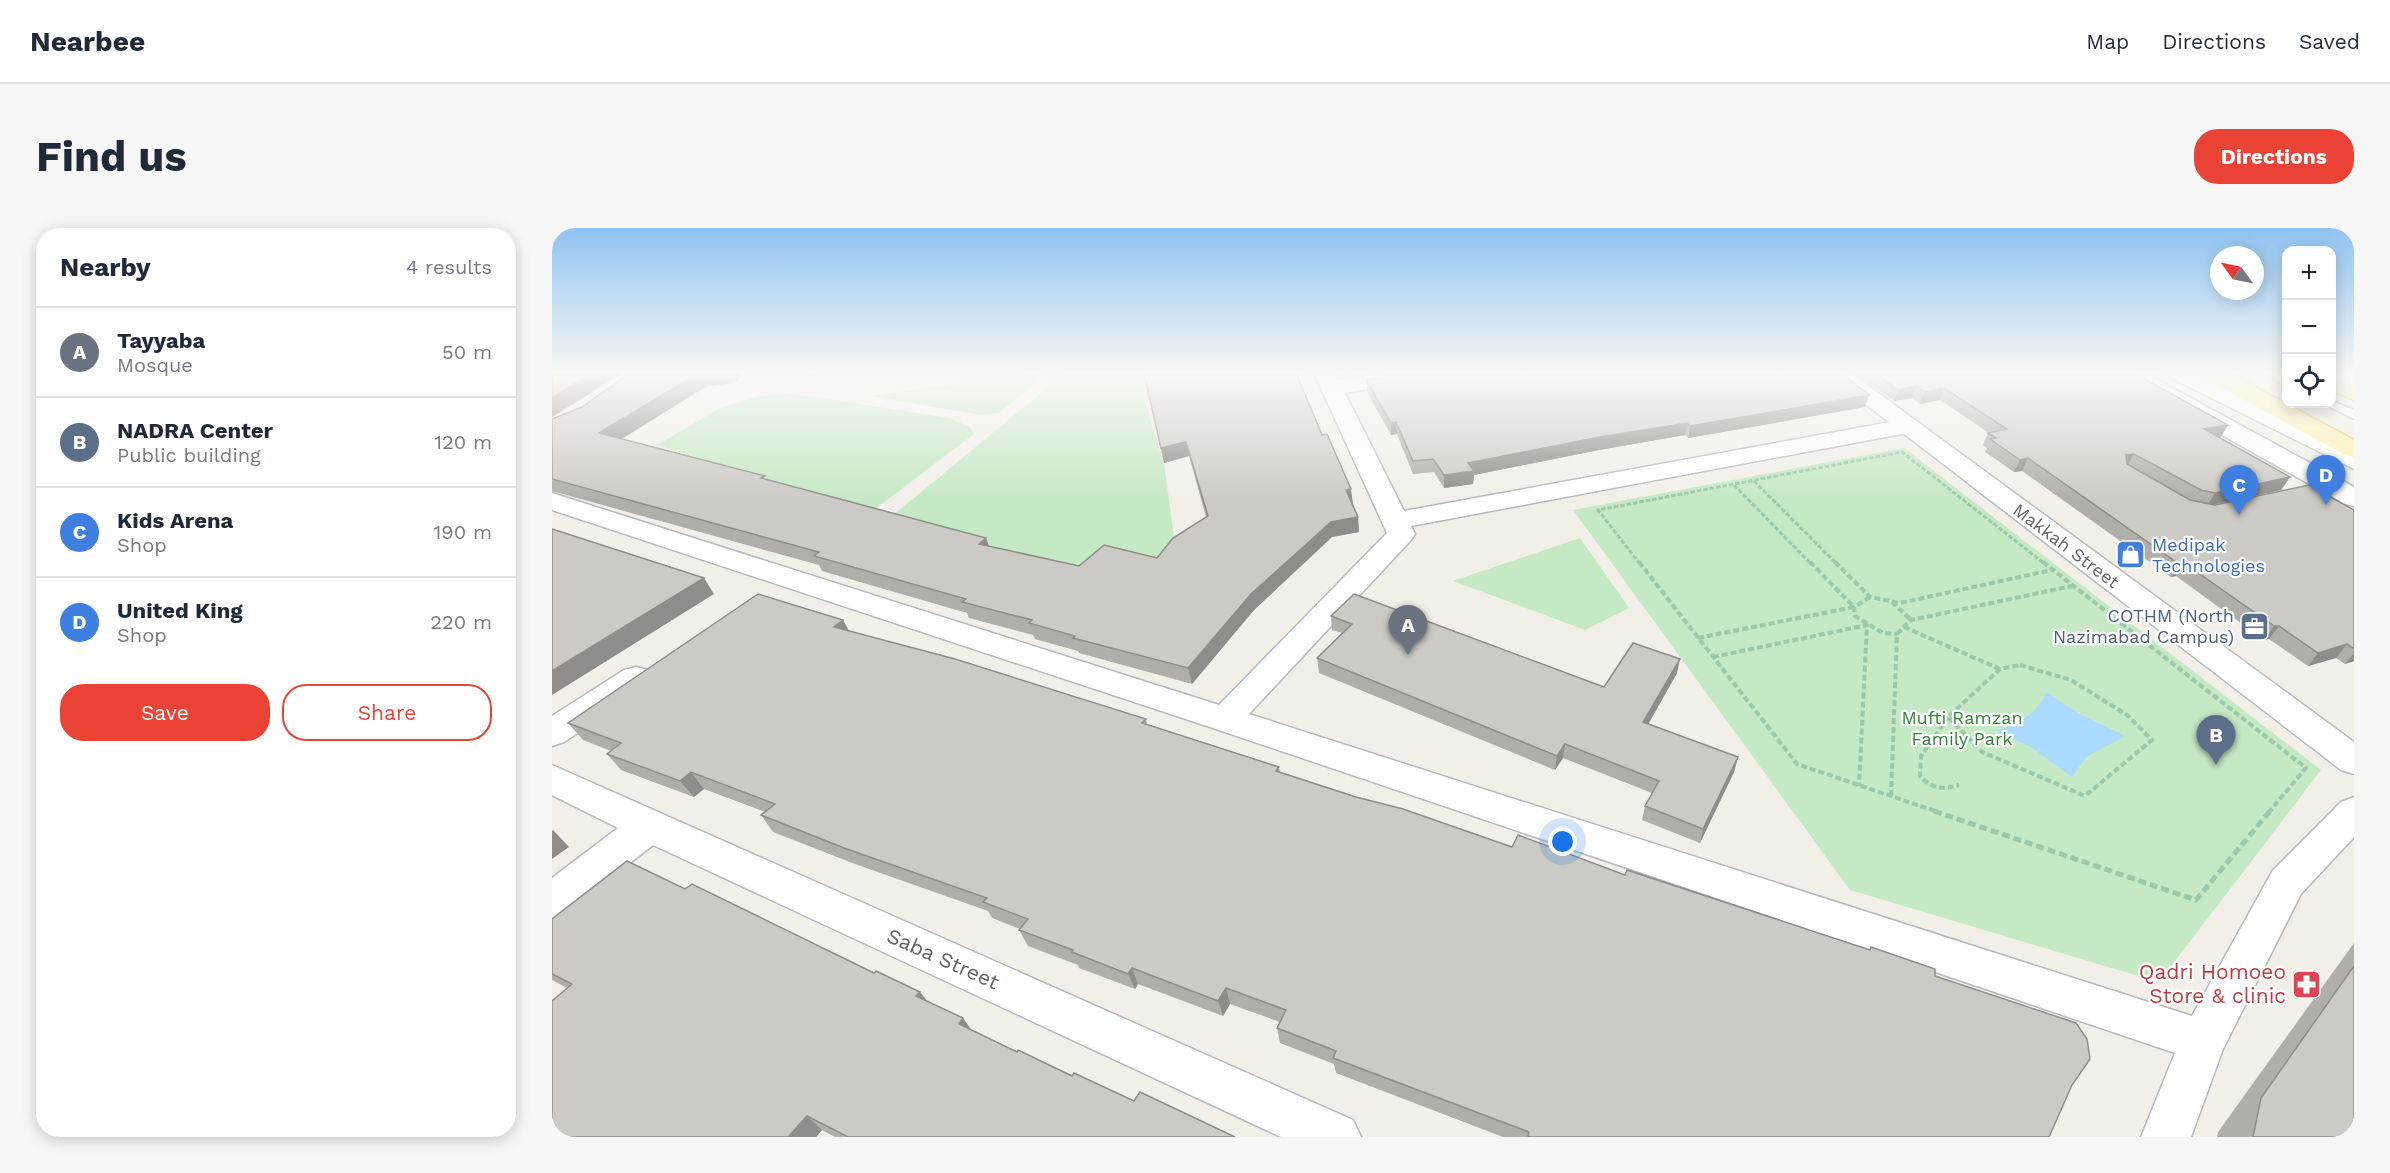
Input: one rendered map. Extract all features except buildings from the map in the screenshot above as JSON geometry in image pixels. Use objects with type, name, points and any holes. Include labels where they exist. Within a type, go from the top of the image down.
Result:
[{"type":"main road","points":[[2289,415],[2354,450]]},
{"type":"street","points":[[1225,719],[1401,534],[1346,415]]},
{"type":"street","name":"Makkah Street","points":[[1893,415],[2354,761]]},
{"type":"street","points":[[2198,415],[2320,488],[2354,498]]},
{"type":"street","points":[[2262,415],[2354,461]]},
{"type":"street","points":[[1396,521],[1907,426]]},
{"type":"street","points":[[552,501],[1225,719],[2203,1041]]},
{"type":"street","points":[[761,597],[791,578]]},
{"type":"street","points":[[552,733],[661,662]]},
{"type":"street","name":"Saba Street","points":[[552,779],[649,826],[1336,1137]]},
{"type":"street","points":[[2166,1137],[2203,1041],[2287,882],[2354,812]]},
{"type":"street","points":[[552,901],[649,826]]},
{"type":"path","points":[[1902,452],[2306,768],[2196,900],[1797,764],[1598,510],[1754,480],[1902,452]]},
{"type":"path","points":[[1754,480],[1870,597],[1900,603],[2053,570]]},
{"type":"path","points":[[1733,484],[1854,607],[1855,616],[1882,633],[1897,634]]},
{"type":"path","points":[[1891,796],[1897,634],[1911,620],[2073,586]]},
{"type":"path","points":[[1698,638],[1854,607],[1870,597]]},
{"type":"path","points":[[1890,601],[1911,620]]},
{"type":"path","points":[[1713,657],[1867,625]]},
{"type":"path","points":[[1860,786],[1867,625]]},
{"type":"path","points":[[1904,627],[2000,669]]},
{"type":"path","points":[[1948,717],[1982,752],[2085,796],[2152,740],[2127,715],[2071,680],[2020,665],[2000,669],[1948,717],[1921,756],[1920,776],[1929,786],[1946,789],[1959,785]]},
{"type":"green space","points":[[707,415],[932,415],[949,418],[970,427],[974,434],[871,512],[657,445]]},
{"type":"green space","points":[[1014,415],[1149,415],[1164,463],[1176,553],[1092,575],[891,517]]},
{"type":"green space","name":"Mufti Ramzan Family Park","points":[[1904,448],[2321,770],[2159,982],[1850,890],[1573,510]]},
{"type":"green space","points":[[1580,538],[1629,608],[1585,630],[1453,581]]},
{"type":"water","points":[[2046,692],[2081,715],[2125,736],[2086,757],[2072,777],[2031,747],[1996,731],[2026,717],[2038,706]]},
{"type":"place","name":"United King","points":[[2326,505]]},
{"type":"place","name":"Kids Arena","points":[[2239,515]]},
{"type":"place","name":"Medipak Technologies","points":[[2131,555]]},
{"type":"place","name":"COTHM (North Nazimabad Campus)","points":[[2255,626]]},
{"type":"place","name":"Tayyaba","points":[[1408,655]]},
{"type":"place","name":"NADRA Center","points":[[2216,765]]},
{"type":"place","name":"Qadri Homoeo Store & clinic","points":[[2307,984]]}]
